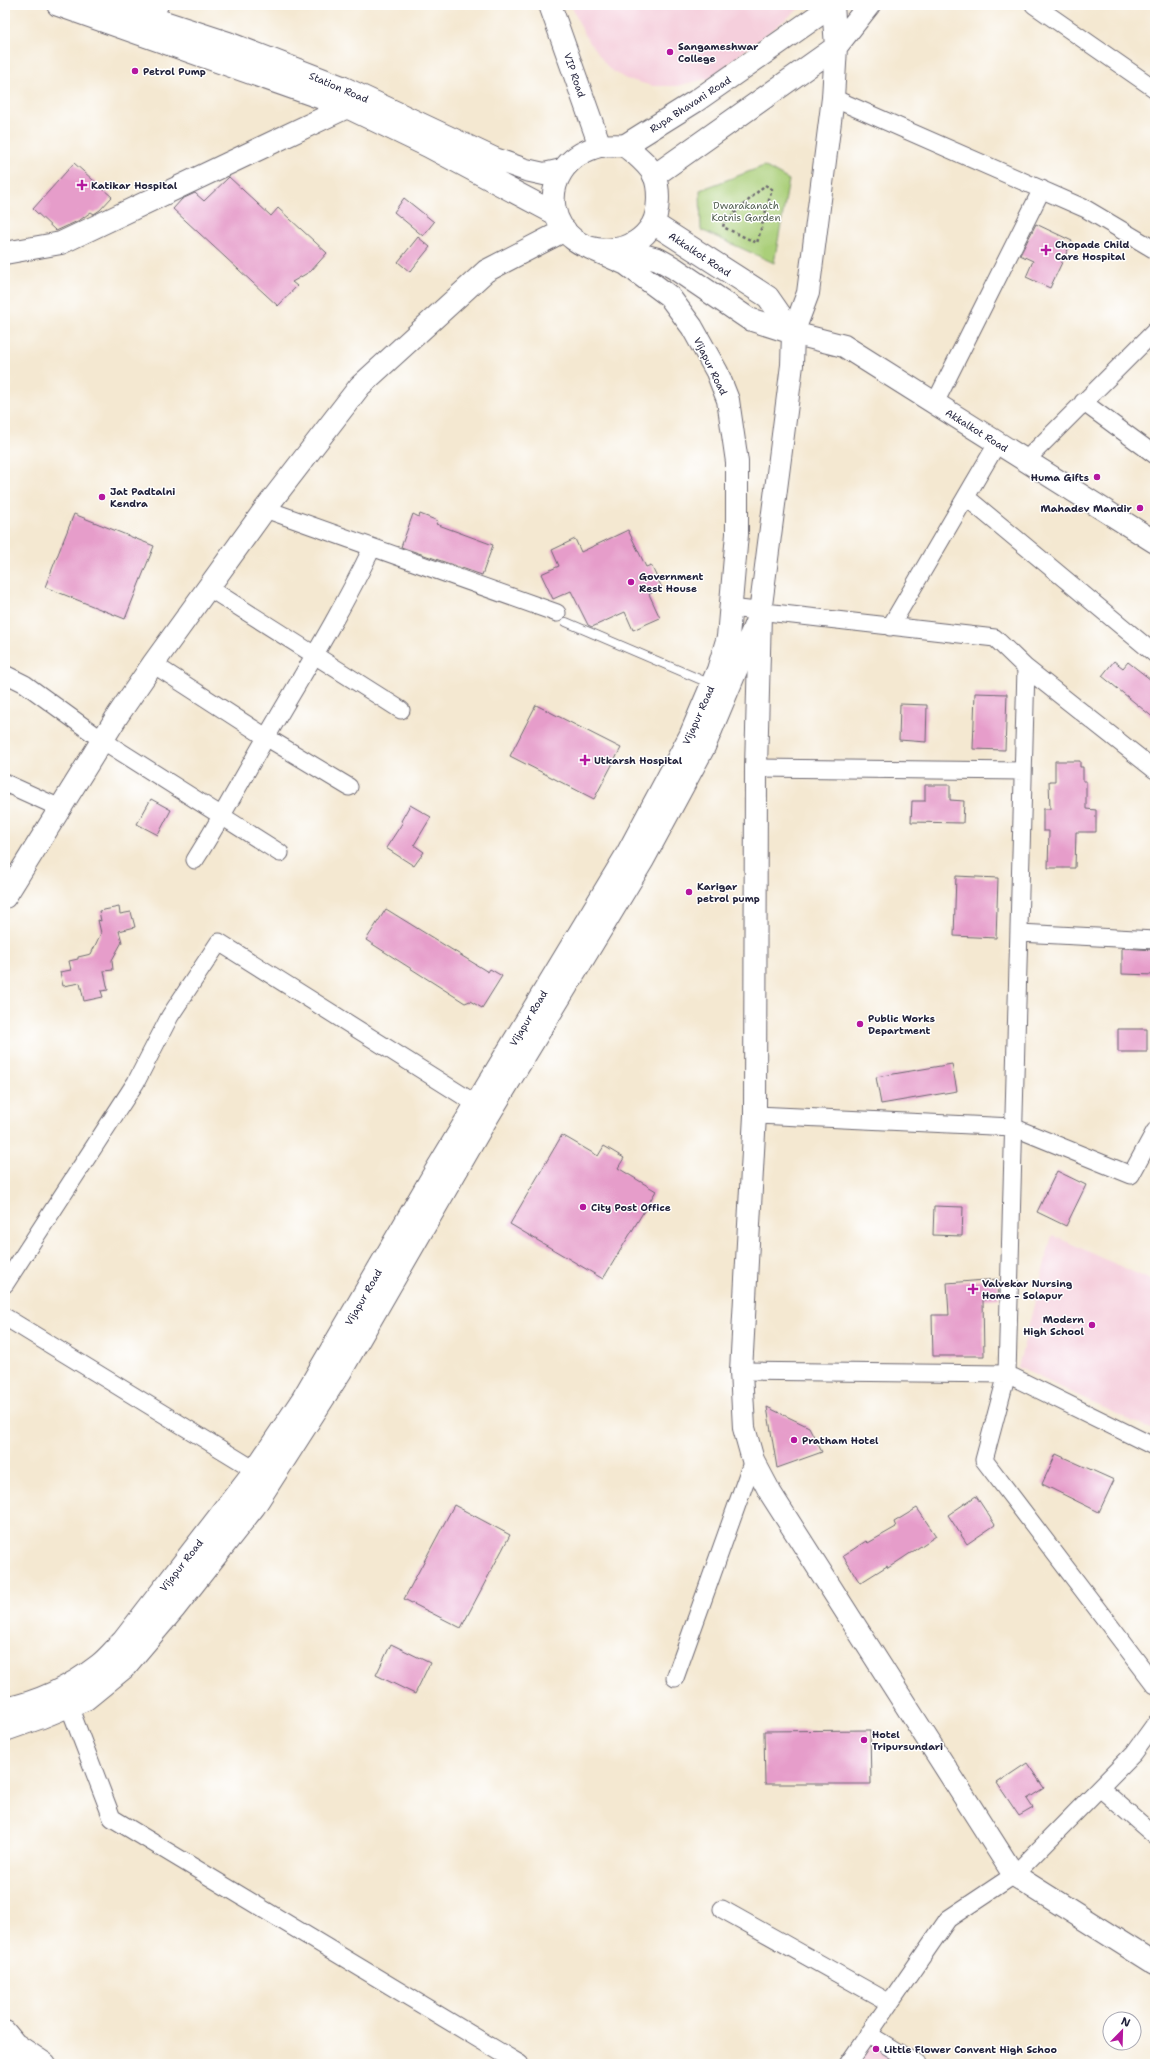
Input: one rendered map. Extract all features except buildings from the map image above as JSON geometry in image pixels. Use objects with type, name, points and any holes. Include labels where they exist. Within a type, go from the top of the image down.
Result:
[{"type":"main road","points":[[58,5],[356,102],[428,146],[560,222],[576,241],[590,248],[606,251],[628,245],[648,230],[653,223],[659,208],[654,176],[646,162],[624,146],[600,146],[585,150],[572,158],[562,170],[556,183],[554,198],[560,222]]},
{"type":"main road","name":"Station Road","points":[[112,5],[155,11],[228,43],[342,87],[356,102],[495,159],[526,170],[544,174],[562,170]]},
{"type":"main road","name":"VIP Road","points":[[550,5],[600,146]]},
{"type":"main road","name":"Vijapur Road","points":[[5,1730],[86,1699],[124,1668],[174,1610],[254,1507],[290,1453],[341,1371],[484,1123],[643,860],[704,747],[760,613],[792,365],[793,333],[808,293],[833,98],[836,47],[833,5]]},
{"type":"main road","name":"Rupa Bhavani Road","points":[[624,146],[696,101],[833,5]]},
{"type":"main road","points":[[654,176],[836,47],[869,5]]},
{"type":"main road","points":[[5,253],[61,242],[356,102]]},
{"type":"main road","points":[[5,897],[102,740],[153,664],[265,509],[360,386],[486,271],[560,222]]},
{"type":"main road","name":"Akkalkot Road","points":[[653,223],[768,297],[793,333]]},
{"type":"main road","name":"Akkalkot Road","points":[[628,245],[674,268],[749,319],[793,333],[844,346],[1155,542]]},
{"type":"main road","name":"Vijapur Road","points":[[5,1709],[31,1704],[100,1665],[123,1641],[255,1470],[306,1393],[476,1104],[627,854],[690,736],[712,684],[728,637],[737,534],[737,462],[728,400],[717,372],[692,327],[669,296],[626,264],[590,248]]},
{"type":"main road","points":[[760,613],[756,768],[755,1115],[741,1371],[744,1428],[753,1460],[775,1500],[1014,1875],[1155,1964]]},
{"type":"main road","points":[[5,2032],[14,2044],[45,2064]]},
{"type":"main road","points":[[5,2061],[8,2064]]},
{"type":"street","points":[[1034,5],[1155,89]]},
{"type":"street","points":[[833,98],[1086,209],[1155,250]]},
{"type":"street","points":[[935,403],[1042,189]]},
{"type":"street","points":[[1026,460],[1155,331]]},
{"type":"street","points":[[1083,402],[1155,456]]},
{"type":"street","points":[[890,627],[998,442]]},
{"type":"street","points":[[966,497],[1155,654]]},
{"type":"street","points":[[265,509],[562,618]]},
{"type":"street","points":[[195,860],[223,817],[266,737],[352,591],[372,548]]},
{"type":"street","points":[[209,588],[402,710]]},
{"type":"street","points":[[730,608],[760,613],[995,638],[1026,668],[1155,770]]},
{"type":"street","points":[[153,664],[266,737],[349,787]]},
{"type":"street","points":[[1026,668],[1007,1374],[984,1460],[1155,1685]]},
{"type":"street","points":[[5,674],[25,684],[102,740],[280,853]]},
{"type":"street","points":[[756,768],[1023,771]]},
{"type":"street","points":[[5,783],[60,808]]},
{"type":"street","points":[[1019,933],[1155,940]]},
{"type":"street","points":[[5,1284],[136,1082],[170,1016],[219,942],[476,1104]]},
{"type":"street","points":[[755,1115],[1013,1127],[1131,1175],[1155,1131]]},
{"type":"street","points":[[5,1317],[255,1470]]},
{"type":"street","points":[[741,1371],[1007,1374],[1155,1447]]},
{"type":"street","points":[[675,1678],[753,1460]]},
{"type":"street","points":[[70,1706],[112,1818],[520,2064]]},
{"type":"street","points":[[848,2064],[948,1919],[1014,1875],[1134,1753],[1155,1724]]},
{"type":"street","points":[[1100,1788],[1155,1836]]},
{"type":"street","points":[[722,1909],[890,2003]]},
{"type":"street","points":[[868,2034],[918,2064]]},
{"type":"lane","points":[[562,618],[712,684]]},
{"type":"path","points":[[765,185],[772,189],[757,243],[723,227],[724,223],[765,185]]},
{"type":"shaded area","name":"Sangameshwar College","points":[[571,5],[804,5],[710,78],[677,86],[653,86],[626,79],[609,69],[585,36]]},
{"type":"shaded area","name":"Modern High School","points":[[1052,1235],[1155,1282],[1155,1432],[1018,1367]]},
{"type":"shaded area","name":"Little Flower Convent High Schoo","points":[[868,2034],[917,2064],[849,2064]]},
{"type":"green space","name":"Dwarakanath Kotnis Garden","points":[[764,166],[789,180],[774,263],[701,230],[700,190]]},
{"type":"place","name":"Sangameshwar College","points":[[670,52]]},
{"type":"place","name":"Petrol Pump","points":[[135,71]]},
{"type":"place","name":"Katikar Hospital","points":[[82,185]]},
{"type":"place","name":"Chopade Child Care Hospital","points":[[1046,250]]},
{"type":"place","name":"Huma Gifts","points":[[1097,477]]},
{"type":"place","name":"Jat Padtalni Kendra","points":[[102,497]]},
{"type":"place","name":"Mahadev Mandir","points":[[1140,508]]},
{"type":"place","name":"Government Rest House","points":[[631,582]]},
{"type":"place","name":"Utkarsh Hospital","points":[[585,760]]},
{"type":"place","name":"Karigar petrol pump","points":[[689,892]]},
{"type":"place","name":"Public Works Department","points":[[860,1024]]},
{"type":"place","name":"City Post Office","points":[[583,1207]]},
{"type":"place","name":"Valvekar Nursing Home - Solapur","points":[[973,1289]]},
{"type":"place","name":"Modern High School","points":[[1092,1325]]},
{"type":"place","name":"Pratham Hotel","points":[[794,1440]]},
{"type":"place","name":"Hotel Tripursundari","points":[[864,1740]]},
{"type":"place","name":"Little Flower Convent High Schoo","points":[[876,2049]]}]
